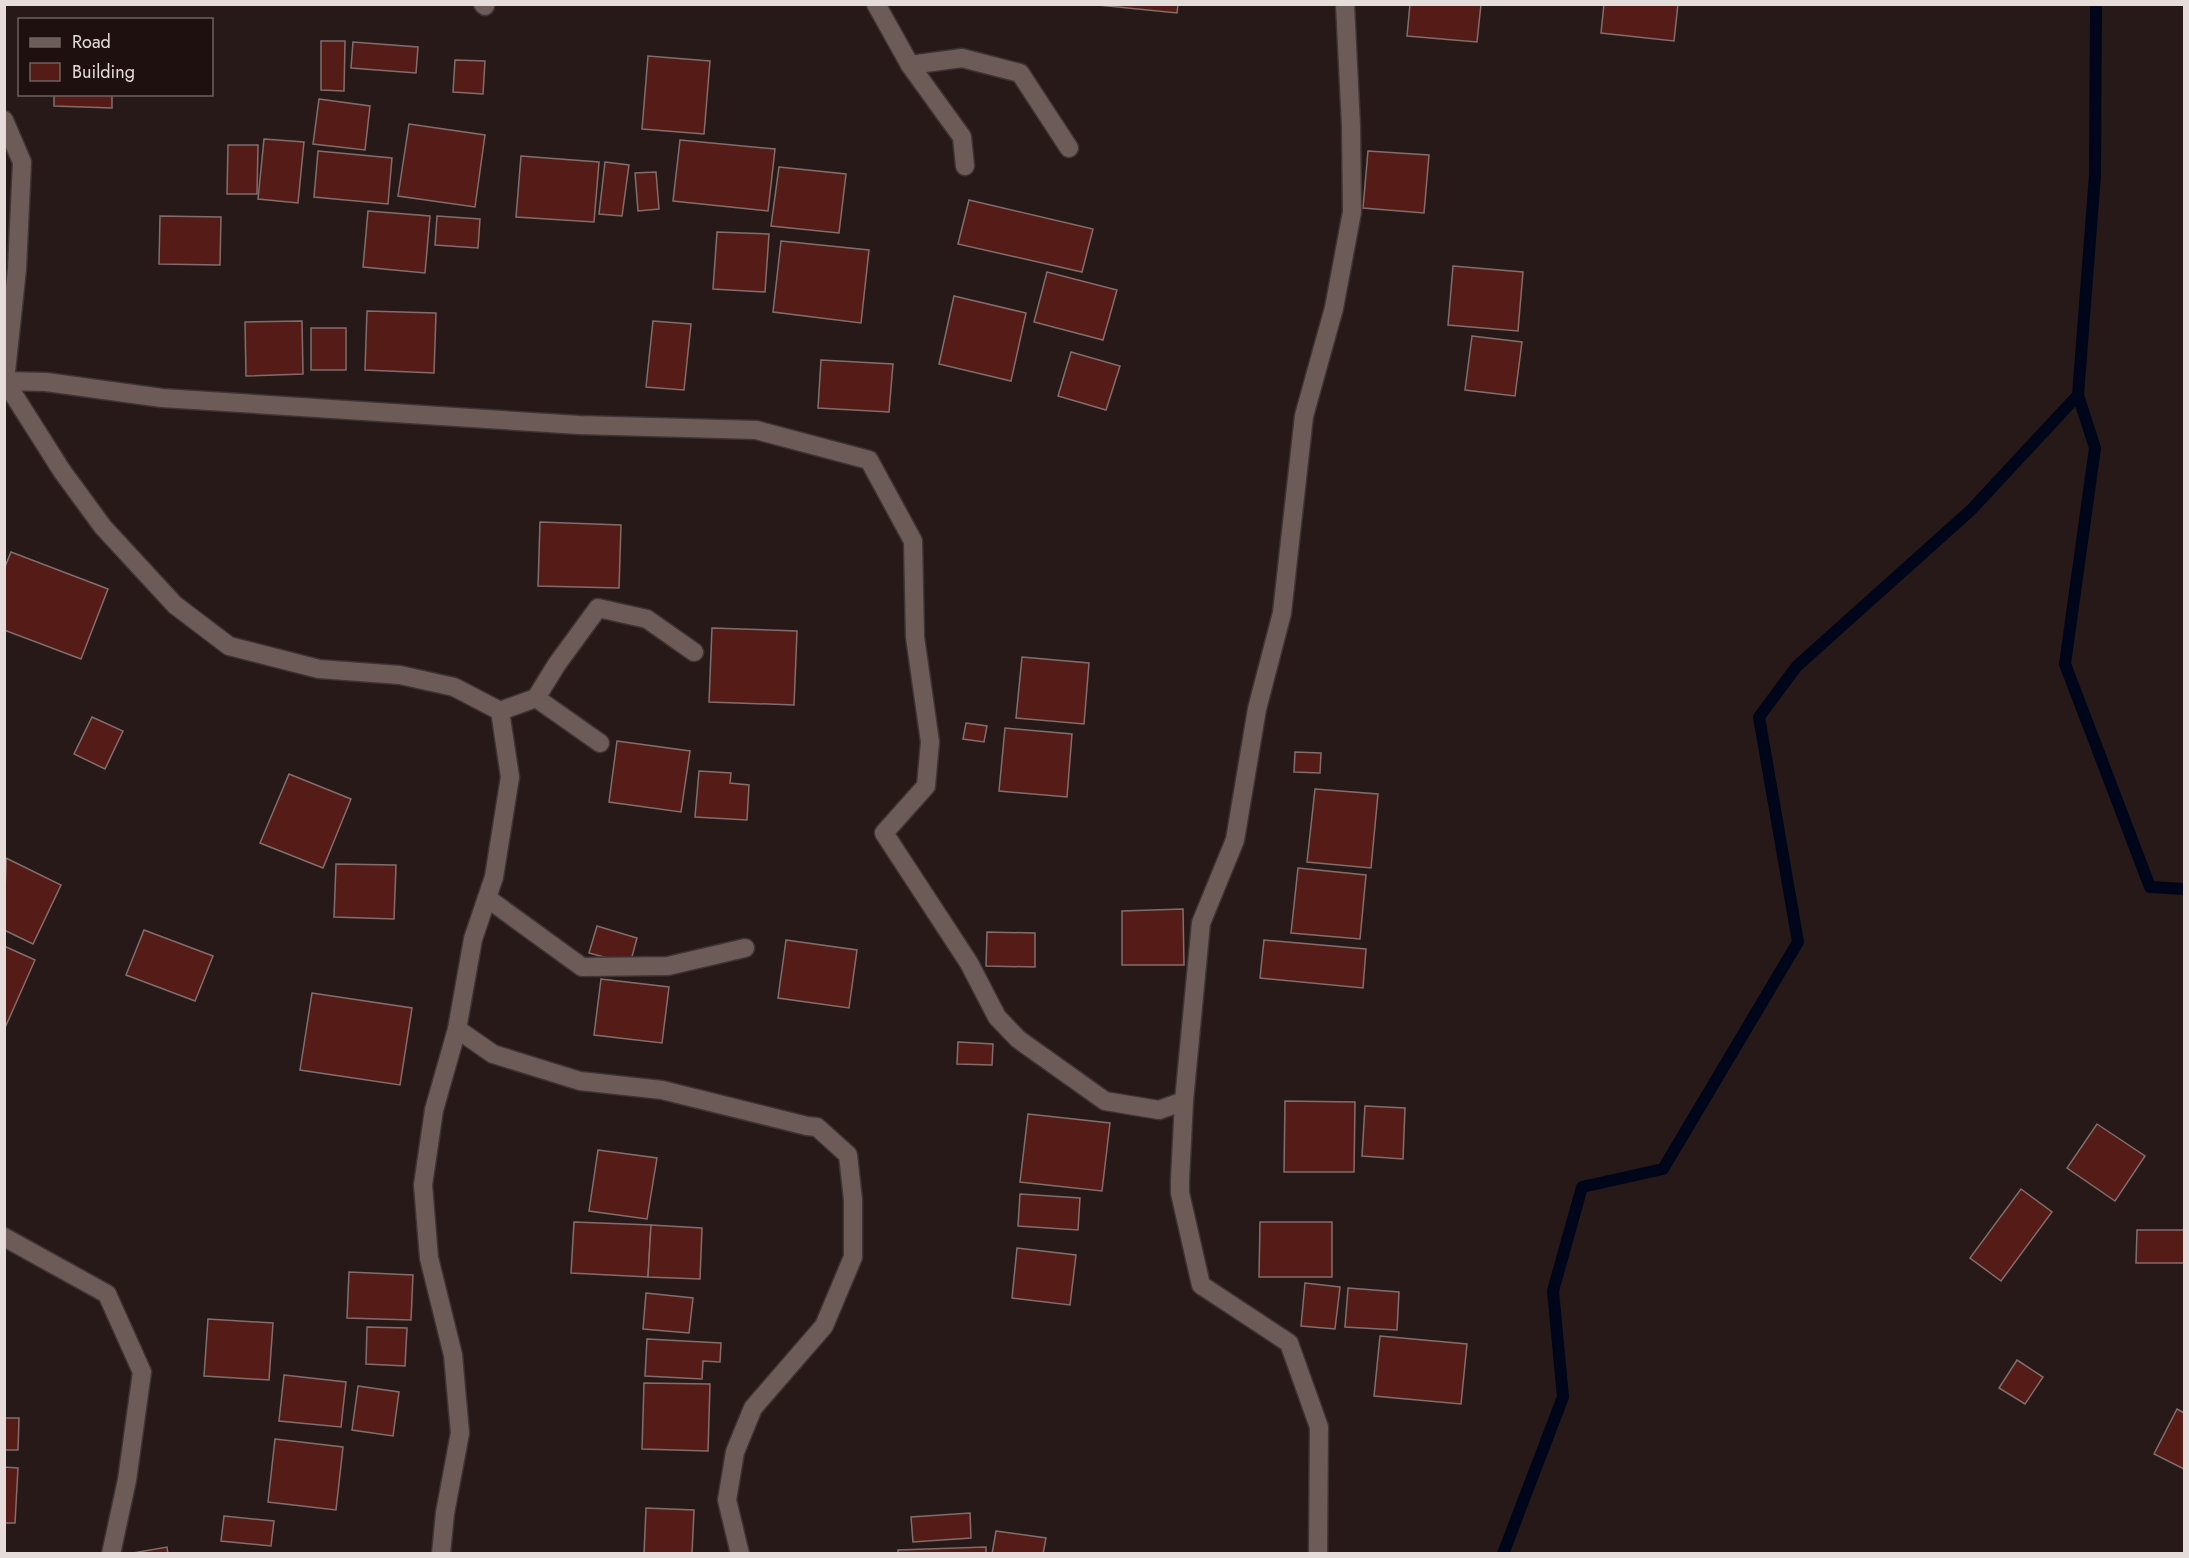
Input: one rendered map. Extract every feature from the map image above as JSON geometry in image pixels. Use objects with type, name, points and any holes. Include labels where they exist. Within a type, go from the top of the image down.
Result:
[{"type":"street","points":[[876,4],[910,65],[962,137],[965,166]]},
{"type":"street","points":[[1318,1554],[1319,1427],[1289,1343],[1201,1285],[1180,1193],[1184,1101],[1201,923],[1234,840],[1257,709],[1282,613],[1304,416],[1334,308],[1352,212],[1351,126],[1345,4]]},
{"type":"street","points":[[910,65],[962,58],[1020,73],[1069,148]]},
{"type":"street","points":[[4,120],[22,162],[17,269],[5,381],[62,471],[103,527],[175,605],[229,646],[318,669],[400,675],[454,687],[500,711],[536,698],[557,664],[598,608],[647,619],[694,652]]},
{"type":"street","points":[[5,381],[46,382],[162,398],[579,425],[756,429],[869,460],[913,541],[915,637],[930,742],[927,786],[884,832],[969,963],[997,1017],[1018,1039],[1105,1101],[1159,1110],[1184,1101]]},
{"type":"street","points":[[536,698],[600,744]]},
{"type":"street","points":[[441,1554],[445,1513],[460,1433],[453,1355],[429,1258],[423,1185],[434,1110],[457,1029],[473,939],[494,877],[510,777],[500,711]]},
{"type":"street","points":[[487,898],[582,967],[668,966],[745,948]]},
{"type":"street","points":[[457,1029],[493,1054],[580,1081],[662,1090],[817,1127],[848,1155],[853,1200],[853,1257],[824,1326],[753,1408],[735,1452],[727,1500],[740,1554]]},
{"type":"street","points":[[4,1237],[107,1294],[142,1372],[127,1480],[111,1554]]},
{"type":"building","points":[[1088,4],[1178,4],[1177,13]]},
{"type":"building","points":[[1410,4],[1481,4],[1477,42],[1407,36]]},
{"type":"building","points":[[1604,4],[1678,4],[1674,41],[1601,33]]},
{"type":"building","points":[[321,41],[345,41],[344,91],[321,90]]},
{"type":"building","points":[[353,42],[418,47],[416,73],[351,68]]},
{"type":"building","points":[[648,56],[710,61],[704,134],[642,129]]},
{"type":"building","points":[[455,60],[485,61],[483,94],[453,92]]},
{"type":"building","points":[[54,96],[112,96],[112,108],[54,106]]},
{"type":"building","points":[[319,99],[370,106],[365,150],[313,144]]},
{"type":"building","points":[[409,124],[485,135],[475,207],[398,196]]},
{"type":"building","points":[[264,139],[304,142],[298,203],[258,199]]},
{"type":"building","points":[[680,140],[775,149],[768,211],[673,201]]},
{"type":"building","points":[[228,145],[258,145],[257,194],[227,194]]},
{"type":"building","points":[[318,151],[392,158],[388,204],[314,197]]},
{"type":"building","points":[[1368,151],[1429,155],[1424,213],[1363,208]]},
{"type":"building","points":[[521,156],[599,162],[594,222],[516,217]]},
{"type":"building","points":[[605,162],[629,165],[622,216],[599,214]]},
{"type":"building","points":[[779,167],[846,174],[839,233],[771,226]]},
{"type":"building","points":[[656,172],[659,209],[638,211],[635,173]]},
{"type":"building","points":[[969,200],[1093,229],[1082,272],[958,244]]},
{"type":"building","points":[[368,211],[430,216],[425,273],[363,267]]},
{"type":"building","points":[[160,216],[221,217],[220,265],[159,264]]},
{"type":"building","points":[[437,216],[480,219],[478,248],[435,245]]},
{"type":"building","points":[[717,232],[769,234],[765,292],[713,289]]},
{"type":"building","points":[[781,241],[869,250],[861,323],[773,312]]},
{"type":"building","points":[[1453,266],[1523,272],[1518,331],[1448,325]]},
{"type":"building","points":[[1047,272],[1117,290],[1103,340],[1034,322]]},
{"type":"building","points":[[954,296],[1026,313],[1011,381],[939,364]]},
{"type":"building","points":[[367,311],[436,313],[434,373],[365,370]]},
{"type":"building","points":[[302,321],[303,374],[246,376],[245,322]]},
{"type":"building","points":[[653,321],[691,324],[684,390],[646,387]]},
{"type":"building","points":[[311,328],[346,328],[346,370],[311,370]]},
{"type":"building","points":[[1472,336],[1522,342],[1515,396],[1465,390]]},
{"type":"building","points":[[1071,352],[1120,366],[1106,410],[1058,396]]},
{"type":"building","points":[[821,360],[893,364],[889,412],[818,408]]},
{"type":"building","points":[[540,522],[621,525],[619,588],[538,586]]},
{"type":"building","points":[[11,552],[108,589],[81,659],[4,630],[4,569]]},
{"type":"building","points":[[712,628],[797,631],[794,705],[709,702]]},
{"type":"building","points":[[1022,657],[1089,663],[1084,724],[1016,718]]},
{"type":"building","points":[[92,717],[123,731],[105,769],[74,754]]},
{"type":"building","points":[[966,723],[987,726],[984,742],[963,739]]},
{"type":"building","points":[[1005,728],[1072,734],[1067,797],[999,791]]},
{"type":"building","points":[[617,741],[690,751],[681,812],[609,802]]},
{"type":"building","points":[[1295,752],[1321,753],[1320,773],[1294,772]]},
{"type":"building","points":[[699,771],[731,773],[730,783],[749,785],[747,820],[695,817]]},
{"type":"building","points":[[289,774],[351,799],[323,868],[260,843]]},
{"type":"building","points":[[1315,789],[1378,794],[1371,868],[1307,862]]},
{"type":"building","points":[[6,858],[61,885],[33,944],[4,930]]},
{"type":"building","points":[[336,864],[396,865],[394,919],[334,917]]},
{"type":"building","points":[[1298,868],[1366,875],[1360,939],[1291,933]]},
{"type":"building","points":[[1183,909],[1184,965],[1122,965],[1122,911]]},
{"type":"building","points":[[597,926],[637,938],[630,964],[589,953]]},
{"type":"building","points":[[144,930],[213,956],[195,1001],[126,975]]},
{"type":"building","points":[[987,932],[1035,933],[1035,967],[986,966]]},
{"type":"building","points":[[786,940],[857,950],[849,1008],[778,998]]},
{"type":"building","points":[[1264,940],[1366,949],[1363,988],[1260,978]]},
{"type":"building","points":[[4,946],[35,960],[4,1030]]},
{"type":"building","points":[[601,979],[669,987],[662,1043],[594,1035]]},
{"type":"building","points":[[312,993],[412,1008],[400,1085],[300,1070]]},
{"type":"building","points":[[958,1042],[993,1044],[992,1065],[957,1064]]},
{"type":"building","points":[[1285,1101],[1355,1102],[1354,1172],[1284,1172]]},
{"type":"building","points":[[1365,1106],[1405,1108],[1403,1159],[1362,1156]]},
{"type":"building","points":[[1028,1114],[1110,1123],[1102,1191],[1020,1182]]},
{"type":"building","points":[[2097,1124],[2145,1156],[2115,1201],[2067,1168]]},
{"type":"building","points":[[598,1150],[657,1158],[647,1219],[589,1211]]},
{"type":"building","points":[[2021,1189],[2052,1212],[2001,1281],[1970,1258]]},
{"type":"building","points":[[1020,1194],[1080,1198],[1078,1230],[1018,1226]]},
{"type":"building","points":[[574,1222],[651,1225],[648,1277],[571,1273]]},
{"type":"building","points":[[1260,1222],[1332,1222],[1332,1277],[1259,1277]]},
{"type":"building","points":[[651,1225],[702,1228],[700,1279],[648,1277]]},
{"type":"building","points":[[2137,1230],[2184,1230],[2184,1263],[2136,1263]]},
{"type":"building","points":[[1017,1248],[1076,1255],[1070,1305],[1012,1298]]},
{"type":"building","points":[[349,1272],[413,1275],[411,1320],[347,1318]]},
{"type":"building","points":[[1305,1283],[1340,1287],[1335,1329],[1301,1326]]},
{"type":"building","points":[[1348,1288],[1399,1292],[1397,1330],[1345,1327]]},
{"type":"building","points":[[646,1293],[693,1298],[689,1333],[643,1329]]},
{"type":"building","points":[[208,1319],[273,1323],[269,1380],[204,1376]]},
{"type":"building","points":[[367,1327],[407,1328],[405,1366],[366,1364]]},
{"type":"building","points":[[1380,1336],[1467,1344],[1461,1404],[1374,1396]]},
{"type":"building","points":[[647,1339],[721,1343],[720,1362],[703,1361],[702,1379],[645,1376]]},
{"type":"building","points":[[2017,1360],[2043,1377],[2025,1404],[1999,1388]]},
{"type":"building","points":[[284,1375],[346,1382],[341,1427],[279,1421]]},
{"type":"building","points":[[644,1383],[710,1384],[708,1451],[642,1449]]},
{"type":"building","points":[[358,1386],[399,1392],[393,1436],[352,1430]]},
{"type":"building","points":[[2177,1409],[2184,1413],[2184,1469],[2154,1454]]},
{"type":"building","points":[[4,1418],[19,1418],[18,1450],[4,1450]]},
{"type":"building","points":[[275,1439],[343,1447],[336,1510],[268,1502]]},
{"type":"building","points":[[4,1467],[18,1468],[15,1523],[4,1523]]},
{"type":"building","points":[[646,1508],[694,1510],[692,1554],[644,1554]]},
{"type":"building","points":[[970,1513],[971,1538],[913,1542],[911,1517]]},
{"type":"building","points":[[224,1516],[274,1521],[271,1546],[221,1541]]},
{"type":"building","points":[[996,1531],[1046,1538],[1043,1554],[992,1554]]},
{"type":"building","points":[[167,1547],[168,1554],[127,1554]]},
{"type":"building","points":[[986,1547],[986,1554],[898,1554],[898,1550]]},
{"type":"waterway","points":[[1503,1554],[1563,1397],[1553,1291],[1582,1187],[1663,1169],[1798,942],[1759,717],[1797,666],[1971,510],[2078,395],[2095,175],[2096,4]]},
{"type":"waterway","points":[[2078,395],[2095,448],[2065,664],[2150,887],[2184,889]]}]
